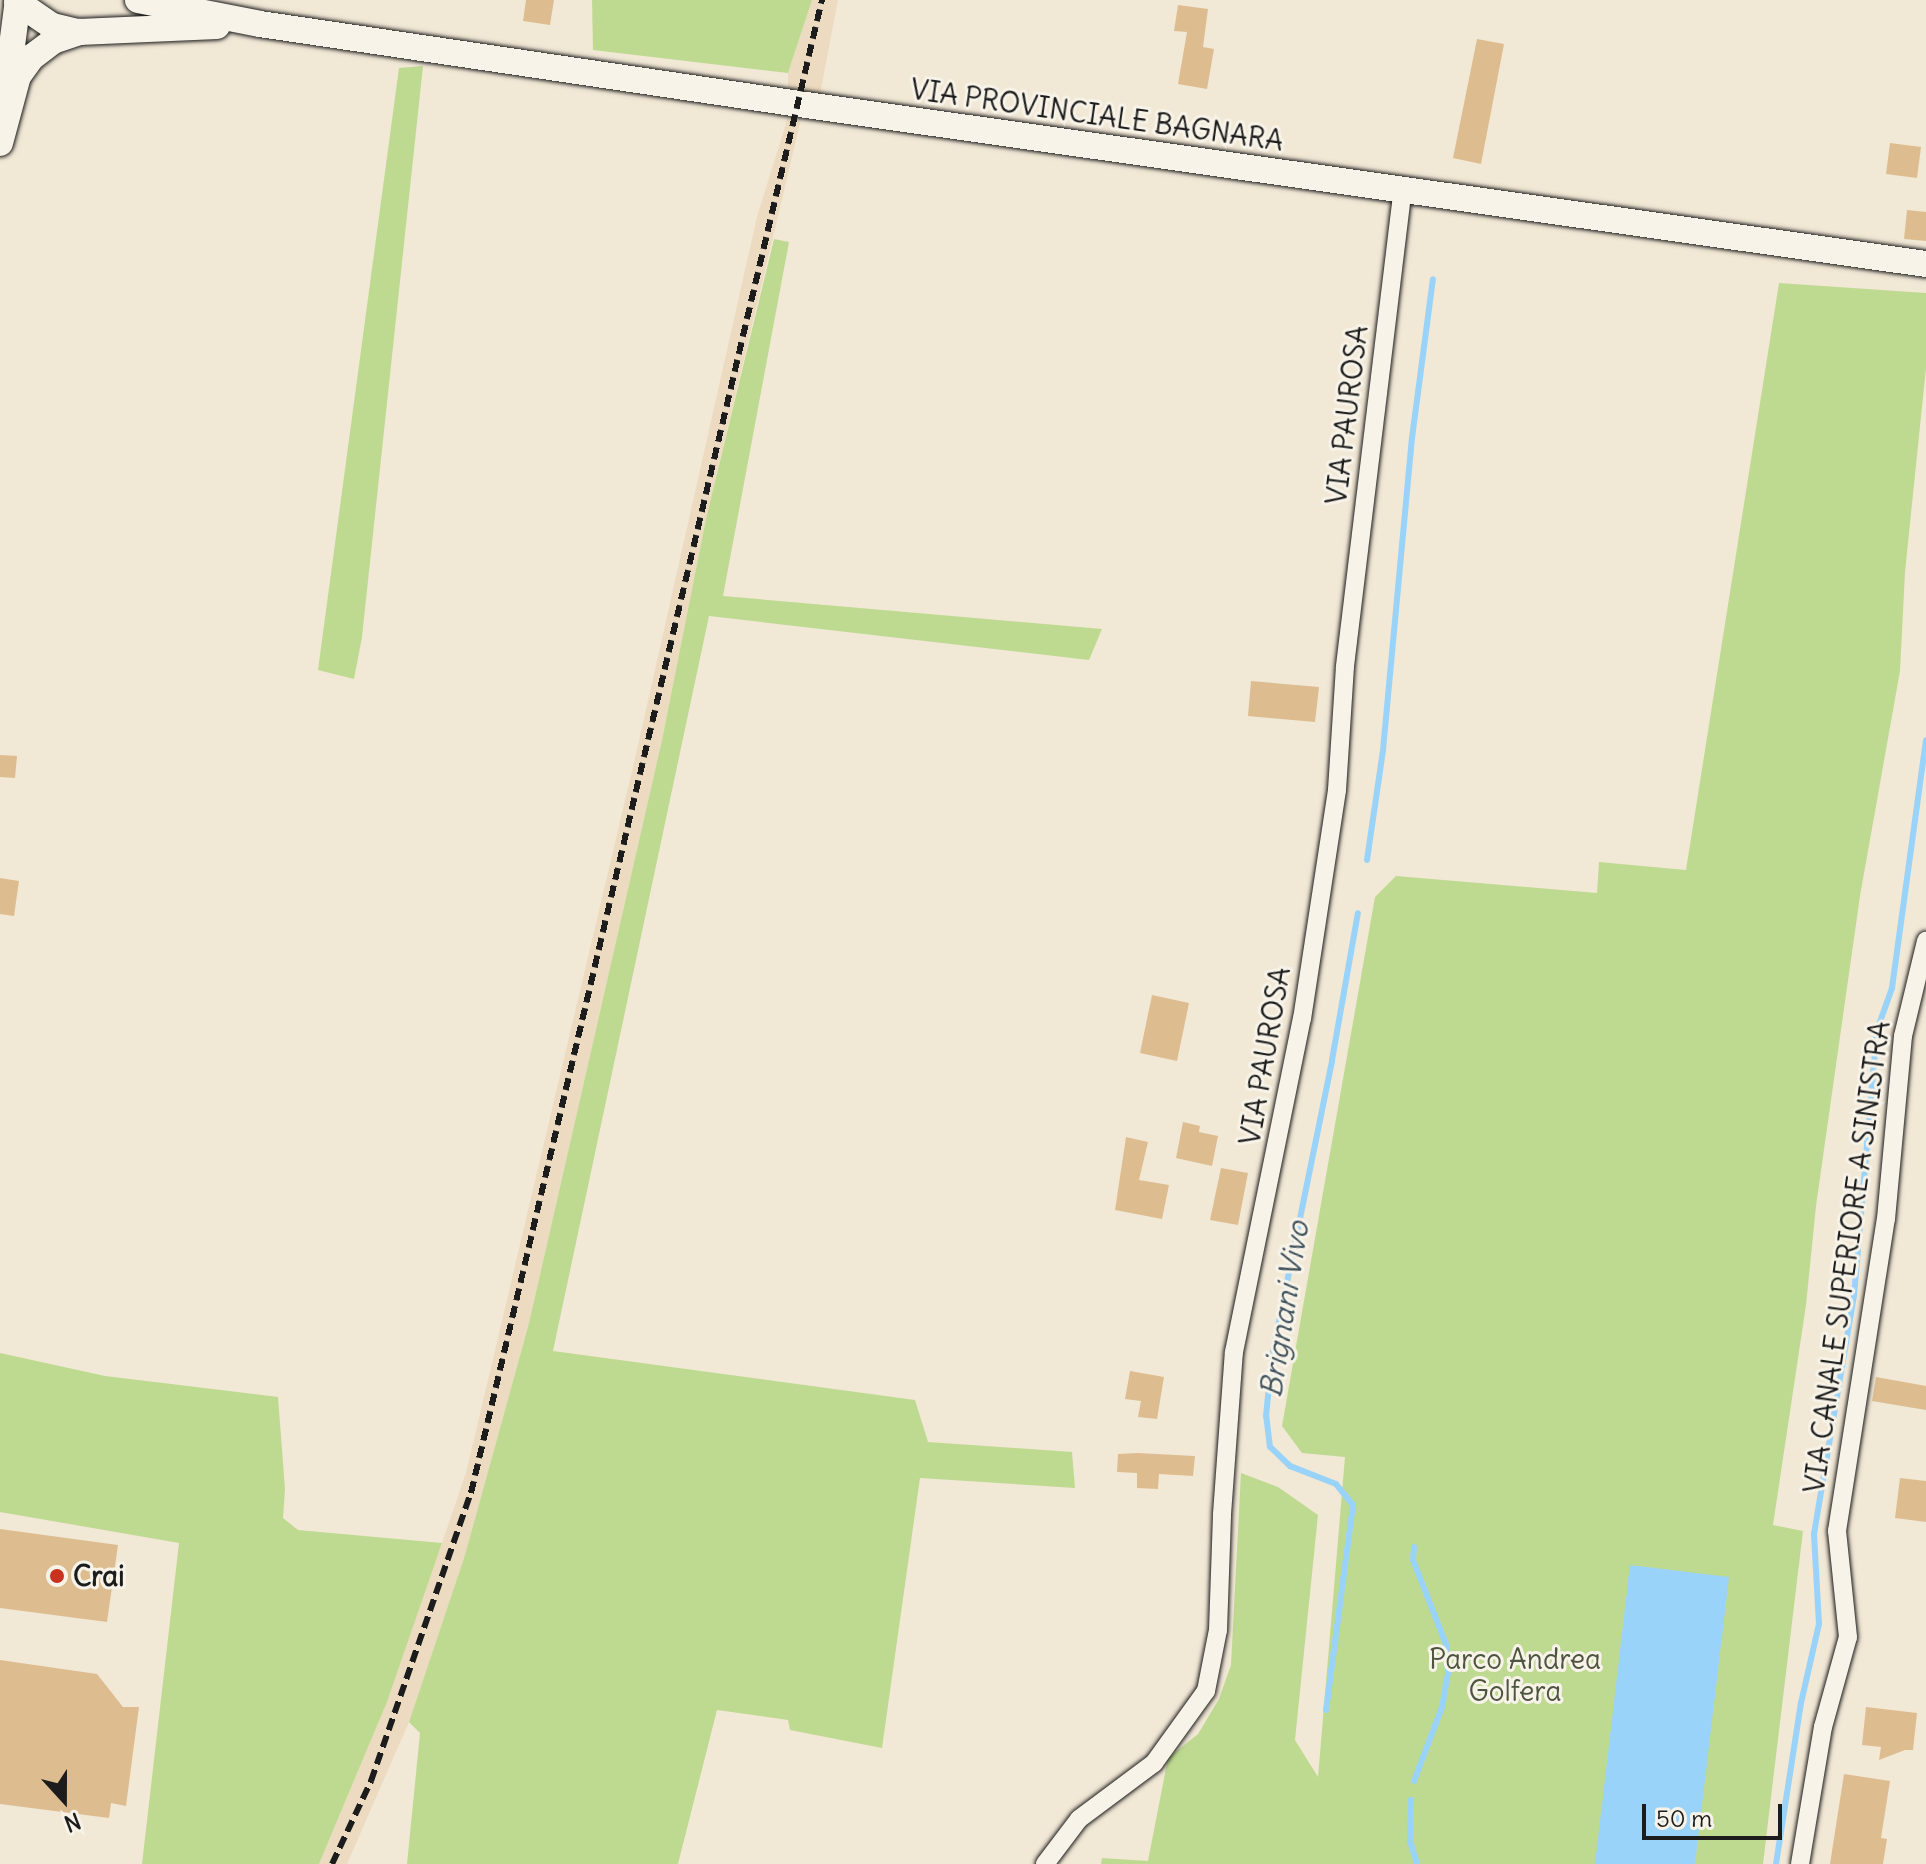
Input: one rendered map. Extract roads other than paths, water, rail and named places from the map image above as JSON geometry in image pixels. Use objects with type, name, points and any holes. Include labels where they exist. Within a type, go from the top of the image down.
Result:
[{"type":"main road","name":"VIA PROVINCIALE BAGNARA","points":[[138,0],[260,24],[1402,192],[1926,264]]},
{"type":"main road","name":"VIA PROVINCIALE BAGNARA","points":[[15,2],[52,26],[79,32],[260,24]]},
{"type":"main road","points":[[0,133],[15,2]]},
{"type":"main road","name":"VIA PROVINCIALE BAGNARA","points":[[0,143],[18,76],[32,57],[53,41],[79,32]]},
{"type":"street","name":"VIA PAUROSA","points":[[1045,1864],[1079,1819],[1154,1763],[1206,1691],[1218,1630],[1222,1514],[1234,1352],[1302,1019],[1335,805],[1345,666],[1402,192]]},
{"type":"street","name":"VIA CANALE SUPERIORE A SINISTRA","points":[[1800,1864],[1823,1727],[1848,1637],[1837,1531],[1886,1219],[1903,1036],[1926,941]]},
{"type":"water","points":[[1630,1565],[1729,1577],[1695,1864],[1595,1864]]},
{"type":"waterway","points":[[1367,860],[1383,750],[1412,438],[1433,279]]},
{"type":"waterway","points":[[1776,1864],[1801,1703],[1819,1624],[1814,1534],[1854,1296],[1877,1030],[1892,988],[1926,740]]},
{"type":"waterway","name":"Brignani Vivo","points":[[1326,1710],[1353,1505],[1336,1484],[1290,1466],[1270,1447],[1266,1416],[1272,1356],[1332,1060],[1358,913]]},
{"type":"waterway","points":[[1414,1547],[1413,1560],[1446,1644],[1448,1673],[1442,1707],[1414,1781]]},
{"type":"waterway","points":[[1411,1800],[1410,1841],[1417,1864]]},
{"type":"railway","points":[[332,1864],[371,1781],[471,1493],[822,0]]},
{"type":"place","name":"Crai","points":[[57,1576]]},
{"type":"park label","name":"Parco Andrea Golfera","points":[[1515,1675]]}]
